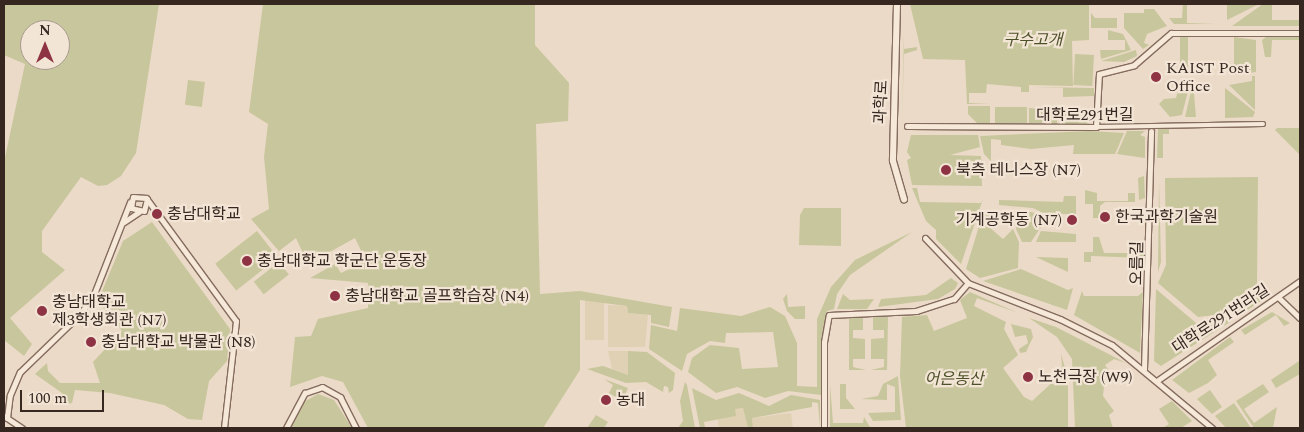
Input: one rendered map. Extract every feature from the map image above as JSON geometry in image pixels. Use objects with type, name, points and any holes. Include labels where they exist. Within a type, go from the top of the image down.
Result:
[{"type":"street","name":"과학로","points":[[897,4],[893,161],[904,199]]},
{"type":"street","points":[[1096,127],[1099,74],[1134,65],[1171,33],[1300,33]]},
{"type":"street","name":"대학로291번길","points":[[907,126],[1151,129],[1263,124]]},
{"type":"street","name":"오름길","points":[[1144,369],[1151,129]]},
{"type":"street","points":[[22,428],[5,416],[18,376],[88,304],[130,201],[138,194],[147,199],[236,321],[224,428]]},
{"type":"street","points":[[121,227],[141,212],[147,199]]},
{"type":"street","points":[[130,201],[141,212],[158,214]]},
{"type":"street","points":[[925,238],[968,283],[1066,321],[1144,369],[1212,428]]},
{"type":"street","name":"대학로291번라길","points":[[1158,380],[1166,370],[1300,282]]},
{"type":"street","points":[[824,428],[825,332],[833,312],[916,311],[954,298],[968,283]]},
{"type":"street","points":[[1278,297],[1300,318]]},
{"type":"street","points":[[286,428],[305,393],[322,387],[340,397],[356,428]]},
{"type":"shaded area","points":[[585,300],[604,300],[604,340],[585,340]]},
{"type":"shaded area","points":[[608,305],[627,306],[628,313],[648,315],[645,347],[608,347]]},
{"type":"shaded area","points":[[608,351],[628,351],[628,375],[612,369]]},
{"type":"shaded area","points":[[743,408],[748,428],[719,428],[718,419],[735,416],[734,409]]},
{"type":"shaded area","points":[[791,413],[793,428],[753,428],[752,418]]},
{"type":"green space","points":[[4,4],[159,4],[136,153],[121,176],[107,185],[98,186],[81,177],[42,231],[42,252],[65,270],[10,318],[32,344],[24,356],[4,340],[4,162],[24,70],[70,70],[70,20],[20,20],[20,62],[4,55]]},
{"type":"green space","points":[[263,4],[535,4],[535,45],[569,83],[568,121],[536,124],[540,294],[580,291],[672,307],[669,327],[651,323],[651,315],[628,313],[627,306],[580,300],[580,370],[543,428],[368,428],[343,382],[322,376],[290,387],[295,337],[311,336],[318,319],[368,308],[368,283],[310,278],[335,264],[341,273],[366,261],[355,238],[308,264],[296,238],[279,251],[251,219],[269,209],[264,157],[268,124],[249,112]]},
{"type":"green space","name":"구수고개","points":[[910,4],[1089,4],[1089,40],[1072,41],[1073,86],[1029,85],[1029,92],[1021,92],[1021,87],[987,84],[986,93],[969,93],[969,103],[990,104],[967,104],[965,60],[923,59]]},
{"type":"green space","points":[[1183,4],[1187,4],[1187,23],[1216,24],[1174,24],[1169,18],[1182,18]]},
{"type":"green space","points":[[1227,4],[1259,4],[1227,20]]},
{"type":"green space","points":[[1263,4],[1272,4],[1272,20],[1300,20],[1300,26],[1232,26]]},
{"type":"green space","points":[[1144,9],[1154,9],[1167,26],[1147,34],[1144,43],[1149,45],[1143,49],[1124,28],[1124,13],[1144,13]]},
{"type":"green space","points":[[1091,13],[1095,18],[1117,18],[1117,28],[1091,28]]},
{"type":"green space","points":[[1108,30],[1123,34],[1131,50],[1101,59],[1100,50],[1125,50],[1125,40],[1108,40]]},
{"type":"green space","points":[[904,33],[904,49],[917,47],[917,50],[904,54],[902,121]]},
{"type":"green space","points":[[1180,37],[1188,37],[1188,74],[1180,74]]},
{"type":"green space","points":[[1234,37],[1256,40],[1256,72],[1234,75]]},
{"type":"green space","points":[[1266,37],[1300,37],[1300,40],[1272,40],[1271,57],[1265,57],[1262,40]]},
{"type":"green space","points":[[1136,50],[1137,56],[1124,62],[1101,61]]},
{"type":"green space","points":[[1075,54],[1094,55],[1092,86],[1073,85]]},
{"type":"green space","points":[[1252,76],[1255,76],[1255,110],[1229,85],[1252,81]]},
{"type":"green space","points":[[188,80],[205,82],[202,107],[185,105]]},
{"type":"green space","points":[[1181,80],[1190,83],[1182,115],[1170,117],[1159,104],[1164,99],[1176,98]]},
{"type":"green space","points":[[1193,83],[1196,117],[1185,117]]},
{"type":"green space","points":[[1031,87],[1094,88],[1094,96],[1063,97],[1063,88]]},
{"type":"green space","points":[[1225,88],[1255,112],[1253,117],[1225,118]]},
{"type":"green space","points":[[968,106],[990,106],[990,123],[977,123],[968,114]]},
{"type":"green space","points":[[995,107],[1027,107],[1027,123],[995,123]]},
{"type":"green space","points":[[1029,108],[1057,111],[1057,124],[1029,123]]},
{"type":"green space","points":[[1062,111],[1077,111],[1078,116],[1093,120],[1088,124],[1062,124]]},
{"type":"green space","points":[[1169,127],[1169,134],[1163,134],[1163,158],[1157,158],[1158,128]]},
{"type":"green space","points":[[1277,128],[1300,128],[1300,155],[1275,130]]},
{"type":"green space","points":[[1090,131],[1124,133],[1115,154],[1073,154],[1074,145],[1031,149],[1001,145],[1001,140],[991,139],[991,161],[984,154],[980,136]]},
{"type":"green space","points":[[1127,131],[1145,131],[1140,135],[1145,137],[1145,158],[1117,154]]},
{"type":"green space","points":[[911,135],[978,135],[980,147],[950,155],[981,156],[982,186],[912,185],[907,160],[911,158],[907,152]]},
{"type":"green space","points":[[1144,176],[1145,198],[1139,200],[1138,178]]},
{"type":"green space","points":[[1258,177],[1257,286],[1224,314],[1198,317],[1158,283],[1166,265],[1165,178]]},
{"type":"green space","points":[[1159,181],[1161,262],[1158,272]]},
{"type":"green space","points":[[912,188],[917,188],[920,202],[981,203],[983,199],[961,264],[936,239],[936,230],[926,221]]},
{"type":"green space","points":[[1085,190],[1097,193],[1097,201],[1128,201],[1128,193],[1135,193],[1135,202],[1105,202],[1100,206],[1100,218],[1093,218],[1093,204],[1085,204]]},
{"type":"green space","points":[[1064,196],[1076,196],[1076,214],[1045,214],[1033,208],[999,205],[999,200],[1063,202]]},
{"type":"green space","points":[[804,208],[841,208],[841,246],[799,245],[800,215]]},
{"type":"green space","points":[[1019,210],[1041,214],[1041,227],[1031,242],[1022,242],[1016,229]]},
{"type":"green space","points":[[983,213],[992,214],[989,227],[1003,239],[1013,229],[1019,242],[1018,268],[980,278],[966,269]]},
{"type":"green space","points":[[152,222],[230,329],[227,361],[209,381],[202,420],[188,419],[164,405],[110,393],[75,390],[72,403],[66,404],[62,393],[35,374],[47,363],[48,371],[60,383],[100,383],[93,362],[122,331],[98,301],[123,241]]},
{"type":"green space","name":"충남대학교 학군단 운동장","points":[[257,231],[278,258],[236,290],[215,264]]},
{"type":"green space","points":[[1041,231],[1076,234],[1076,242],[1036,242]]},
{"type":"green space","points":[[912,232],[850,275],[837,294],[834,309],[827,311],[821,340],[821,395],[788,391],[765,398],[737,387],[716,393],[688,372],[692,358],[710,345],[739,348],[742,369],[778,367],[773,332],[726,333],[725,343],[710,341],[687,354],[682,371],[649,349],[651,325],[677,331],[680,308],[741,316],[770,307],[785,316],[797,343],[797,386],[817,387],[817,319],[831,287],[855,260]]},
{"type":"green space","points":[[1093,237],[1099,237],[1104,253],[1140,253],[1144,248],[1144,258],[1091,256],[1091,262],[1084,262],[1084,252],[1093,252]]},
{"type":"green space","points":[[1036,257],[1068,258],[1068,272]]},
{"type":"green space","name":"충남대학교 학군단 운동장","points":[[279,262],[289,275],[264,294],[254,282]]},
{"type":"green space","points":[[1021,269],[1068,290],[1073,288],[1067,310],[983,281]]},
{"type":"green space","points":[[951,278],[958,283],[955,289],[938,299],[878,307],[881,299],[926,295]]},
{"type":"green space","points":[[1156,289],[1196,323],[1211,325],[1226,319],[1230,322],[1161,366],[1154,361]]},
{"type":"green space","points":[[1082,291],[1084,296],[1138,296],[1143,292],[1140,353],[1074,315]]},
{"type":"green space","name":"어은동산","points":[[970,292],[1018,313],[977,298],[974,306],[1006,322],[1004,329],[1018,355],[1003,368],[1024,397],[1032,401],[1055,380],[1062,366],[1061,354],[1068,378],[1068,428],[906,428],[900,376],[902,317],[927,315],[934,331],[967,318],[960,300]]},
{"type":"green space","points":[[787,294],[788,307],[805,306],[805,319],[795,319],[787,311],[783,299]]},
{"type":"green space","points":[[843,294],[850,300],[874,299],[867,309],[837,309]]},
{"type":"green space","points":[[1256,296],[1261,301],[1237,317],[1237,311]]},
{"type":"green space","points":[[1272,312],[1290,323],[1284,326],[1276,315],[1245,335],[1241,330]]},
{"type":"green space","points":[[849,317],[863,317],[863,330],[853,330],[853,338],[865,339],[865,359],[853,359],[853,367],[866,370],[849,370]]},
{"type":"green space","points":[[873,317],[888,317],[887,370],[871,370],[884,367],[884,359],[871,359],[871,339],[884,338],[884,330],[873,330]]},
{"type":"green space","points":[[1029,318],[1056,327],[1126,363],[1114,359],[1105,365],[1110,372],[1105,376],[1103,396],[1114,411],[1109,415],[1113,428],[1075,428],[1072,359],[1057,337]]},
{"type":"green space","points":[[1011,324],[1031,329],[1033,337],[1026,352],[1020,353],[1019,349],[1028,343],[1026,335],[1015,337]]},
{"type":"green space","points":[[1230,337],[1234,342],[1208,360],[1217,375],[1208,383],[1189,393],[1172,380]]},
{"type":"green space","points":[[628,351],[647,352],[675,373],[673,390],[669,393],[668,387],[664,386],[663,392],[646,382],[626,383],[587,369],[603,366],[628,375]]},
{"type":"green space","points":[[1299,361],[1300,374],[1276,388],[1271,380]]},
{"type":"green space","points":[[898,376],[901,420],[873,421],[868,413],[895,412],[895,387],[887,384],[887,400],[861,399],[878,396],[883,384]]},
{"type":"green space","points":[[604,379],[628,388],[622,401],[609,393],[613,385]]},
{"type":"green space","points":[[685,382],[695,428],[678,428],[683,421],[680,401]]},
{"type":"green space","points":[[830,384],[833,423],[863,423],[864,417],[870,427],[830,428]]},
{"type":"green space","points":[[840,384],[846,384],[846,398],[855,409],[840,409]]},
{"type":"green space","points":[[1263,384],[1269,392],[1244,409],[1254,423],[1277,407],[1273,428],[1254,428],[1236,401]]},
{"type":"green space","points":[[692,388],[716,400],[739,393],[769,406],[791,395],[820,400],[820,428],[818,403],[812,402],[812,407],[752,418],[753,428],[748,428],[743,408],[735,409],[736,416],[704,422],[705,428],[700,428]]},
{"type":"green space","points":[[1210,390],[1222,407],[1212,414],[1197,399]]},
{"type":"green space","points":[[318,394],[334,400],[352,428],[290,428],[302,403]]},
{"type":"green space","points":[[1172,401],[1192,421],[1181,428],[1163,428],[1169,424],[1159,409]]},
{"type":"green space","points":[[1234,403],[1251,428],[1226,428],[1215,416]]},
{"type":"green space","points":[[596,415],[608,422],[604,428],[587,428]]},
{"type":"place","name":"KAIST Post Office","points":[[1156,77]]},
{"type":"place","name":"북측 테니스장 (N7)","points":[[946,170]]},
{"type":"place","name":"충남대학교","points":[[157,214]]},
{"type":"place","name":"한국과학기술원","points":[[1105,217]]},
{"type":"place","name":"기계공학동 (N7)","points":[[1072,220]]},
{"type":"place","name":"충남대학교 학군단 운동장","points":[[247,261]]},
{"type":"place","name":"충남대학교 골프학습장 (N4)","points":[[335,296]]},
{"type":"place","name":"충남대학교 제3학생회관 (N7)","points":[[42,311]]},
{"type":"place","name":"충남대학교 박물관 (N8)","points":[[91,342]]},
{"type":"place","name":"노천극장 (W9)","points":[[1028,377]]},
{"type":"place","name":"농대","points":[[606,400]]}]
